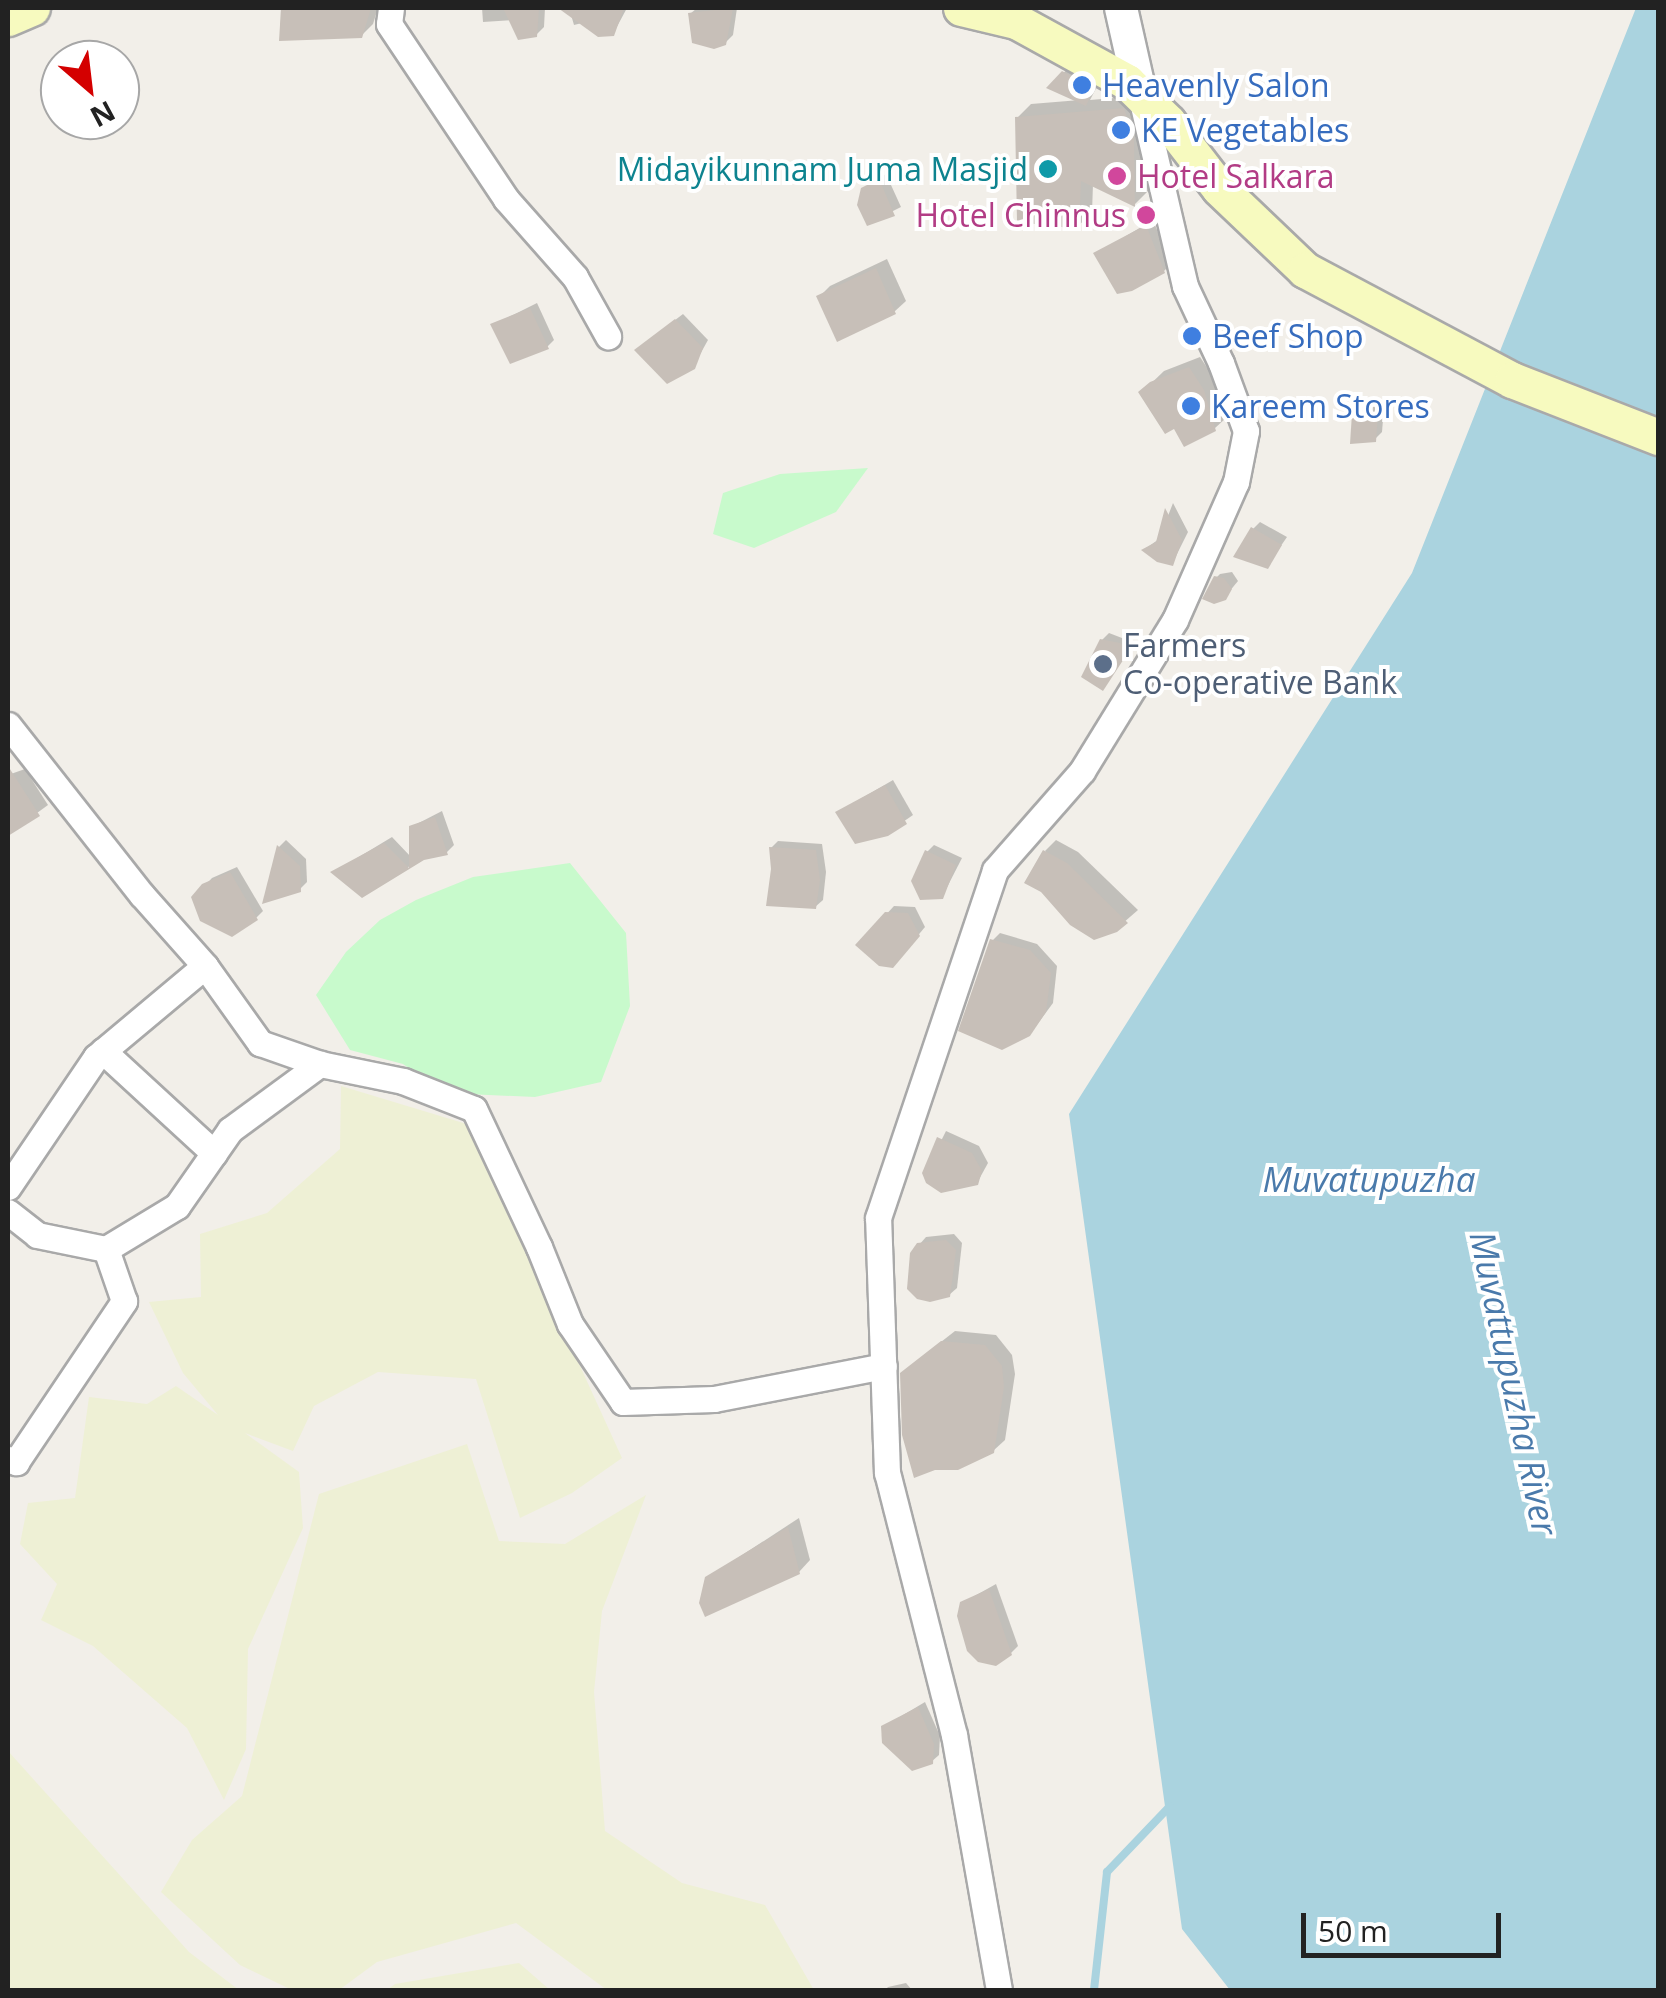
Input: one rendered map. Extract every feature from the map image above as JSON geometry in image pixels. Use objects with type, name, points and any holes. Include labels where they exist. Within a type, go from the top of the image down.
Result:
[{"type":"main road","points":[[8,18],[32,8]]},
{"type":"main road","points":[[962,8],[1016,21],[1127,82],[1168,122],[1219,188],[1306,270],[1512,380],[1658,437]]},
{"type":"street","points":[[391,8],[388,24],[506,199],[575,277],[608,336]]},
{"type":"street","points":[[1000,1990],[954,1735],[887,1473],[878,1218],[995,870],[1082,770],[1175,620],[1236,482],[1246,431],[1222,363],[1185,286],[1122,8]]},
{"type":"street","points":[[8,725],[18,758],[205,966],[260,1043],[320,1064],[403,1082],[474,1109],[570,1324],[623,1402],[714,1399],[884,1366]]},
{"type":"street","points":[[8,1187],[102,1052],[205,966]]},
{"type":"street","points":[[102,1052],[214,1152]]},
{"type":"street","points":[[8,1212],[37,1235],[106,1249],[176,1206],[230,1130],[320,1064]]},
{"type":"street","points":[[8,1459],[16,1462],[124,1301],[106,1249]]},
{"type":"green space","points":[[868,468],[836,512],[754,548],[713,534],[723,493],[780,474]]},
{"type":"green space","points":[[570,863],[626,933],[630,1006],[601,1082],[535,1097],[445,1093],[403,1064],[350,1050],[316,995],[346,952],[380,920],[416,900],[473,877]]},
{"type":"green space","points":[[341,1086],[470,1125],[622,1458],[572,1493],[520,1518],[476,1379],[378,1372],[314,1406],[293,1451],[245,1433],[299,1472],[303,1528],[248,1649],[246,1749],[224,1800],[187,1728],[93,1646],[41,1620],[57,1584],[20,1544],[28,1503],[75,1498],[89,1397],[147,1404],[176,1386],[218,1415],[183,1373],[149,1302],[201,1297],[200,1234],[267,1213],[340,1149]]},
{"type":"green space","points":[[467,1444],[499,1541],[565,1544],[646,1495],[602,1611],[594,1692],[605,1831],[682,1883],[765,1905],[814,1990],[607,1990],[516,1923],[377,1962],[339,1990],[292,1990],[240,1965],[161,1892],[192,1840],[242,1796],[319,1494]]},
{"type":"green space","points":[[8,1751],[189,1952],[239,1990],[8,1990]]},
{"type":"green space","points":[[519,1963],[550,1990],[387,1990],[395,1984]]},
{"type":"water","name":"Muvatupuzha","points":[[1636,8],[1658,8],[1658,1990],[1230,1990],[1182,1929],[1069,1114],[1412,573]]},
{"type":"building","points":[[281,8],[371,8],[362,38],[279,41]]},
{"type":"building","points":[[503,8],[539,8],[537,37],[518,40]]},
{"type":"building","points":[[558,8],[624,8],[614,36],[598,37]]},
{"type":"building","points":[[733,8],[726,45],[714,49],[692,43],[688,13]]},
{"type":"building","points":[[1062,71],[1094,88],[1086,106],[1046,88]]},
{"type":"building","name":"Midayikunnam Juma Masjid","points":[[1124,108],[1134,140],[1135,207],[1081,181],[1079,229],[1017,222],[1015,117]]},
{"type":"building","points":[[879,179],[895,216],[867,226],[857,205],[861,188]]},
{"type":"building","points":[[1146,225],[1165,273],[1132,291],[1117,294],[1093,253]]},
{"type":"building","points":[[876,268],[896,314],[837,342],[816,296]]},
{"type":"building","points":[[530,308],[549,349],[510,364],[490,324]]},
{"type":"building","points":[[675,319],[703,348],[695,369],[667,384],[634,350]]},
{"type":"building","points":[[1189,367],[1204,390],[1216,431],[1184,447],[1174,429],[1165,434],[1138,392],[1150,382]]},
{"type":"building","points":[[1352,413],[1378,413],[1376,442],[1350,444]]},
{"type":"building","points":[[1165,508],[1182,540],[1173,566],[1157,562],[1141,550],[1156,542]]},
{"type":"building","points":[[1251,527],[1282,545],[1268,569],[1233,557]]},
{"type":"building","points":[[1214,576],[1224,578],[1232,589],[1226,600],[1214,604],[1202,599]]},
{"type":"building","name":"Farmers Co-operative Bank","points":[[1100,639],[1120,643],[1129,651],[1103,691],[1081,677]]},
{"type":"building","points":[[8,766],[40,816],[8,836]]},
{"type":"building","points":[[885,785],[907,824],[888,836],[855,844],[835,812]]},
{"type":"building","points":[[435,817],[448,855],[424,860],[362,898],[330,872],[384,843],[409,868],[409,826]]},
{"type":"building","points":[[277,845],[300,866],[301,892],[262,904]]},
{"type":"building","points":[[769,847],[816,850],[820,880],[816,909],[766,906],[771,869]]},
{"type":"building","points":[[925,850],[956,865],[943,899],[920,900],[911,881]]},
{"type":"building","points":[[1043,850],[1067,863],[1128,923],[1117,932],[1094,940],[1070,925],[1041,892],[1024,883]]},
{"type":"building","points":[[230,872],[258,920],[232,937],[200,921],[191,897],[202,884]]},
{"type":"building","points":[[885,912],[908,913],[920,936],[893,968],[879,966],[855,945]]},
{"type":"building","points":[[990,939],[1030,950],[1051,973],[1046,1012],[1030,1036],[1002,1050],[958,1031]]},
{"type":"building","points":[[937,1137],[972,1153],[982,1171],[978,1185],[941,1193],[926,1183],[922,1173]]},
{"type":"building","points":[[946,1240],[956,1250],[950,1297],[930,1302],[917,1299],[907,1289],[910,1253],[917,1243]]},
{"type":"building","points":[[941,1341],[985,1345],[1002,1366],[1004,1387],[994,1453],[958,1470],[935,1470],[914,1478],[902,1435],[900,1373]]},
{"type":"building","points":[[788,1527],[800,1574],[705,1617],[699,1603],[705,1577]]},
{"type":"building","points":[[989,1589],[1012,1655],[996,1666],[978,1662],[967,1651],[957,1616],[960,1602]]},
{"type":"building","points":[[918,1707],[934,1744],[933,1764],[912,1771],[882,1743],[881,1726]]},
{"type":"waterway","points":[[1094,1990],[1107,1872],[1170,1806]]},
{"type":"place","name":"Heavenly Salon","points":[[1082,85]]},
{"type":"place","name":"KE Vegetables","points":[[1121,130]]},
{"type":"place","name":"Midayikunnam Juma Masjid","points":[[1048,169]]},
{"type":"place","name":"Hotel Salkara","points":[[1117,176]]},
{"type":"place","name":"Hotel Chinnus","points":[[1146,215]]},
{"type":"place","name":"Beef Shop","points":[[1192,336]]},
{"type":"place","name":"Kareem Stores","points":[[1191,406]]},
{"type":"place","name":"Farmers Co-operative Bank","points":[[1103,664]]},
{"type":"water label","name":"Muvattupuzha River","points":[[1514,1383]]}]
